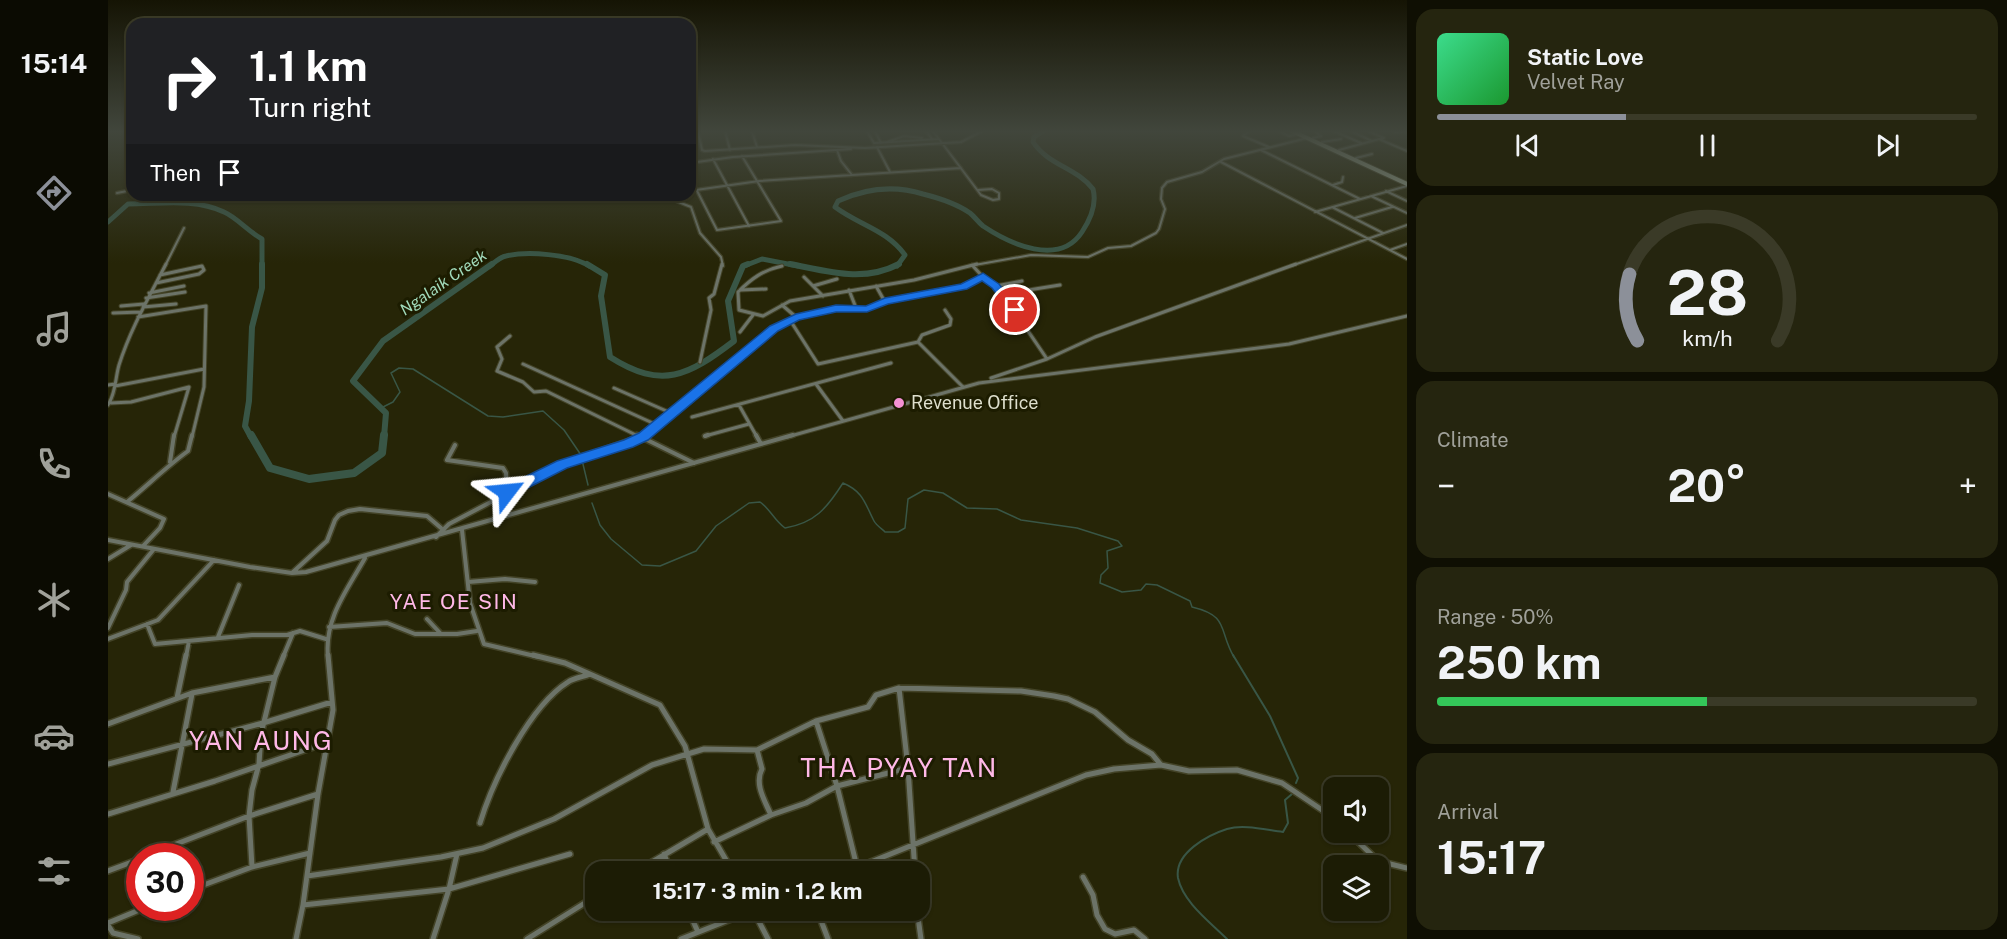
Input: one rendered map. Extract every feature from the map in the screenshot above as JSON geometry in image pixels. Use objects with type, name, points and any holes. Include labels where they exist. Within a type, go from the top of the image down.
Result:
[{"type":"main road","points":[[1387,175],[1407,184]]},
{"type":"main road","points":[[1389,175],[1407,184]]},
{"type":"street","points":[[722,175],[749,226]]},
{"type":"street","points":[[755,175],[759,181],[781,221],[717,230],[696,190],[759,181],[852,175]]},
{"type":"street","points":[[966,175],[978,190],[990,199],[999,199],[999,193],[994,189],[978,190]]},
{"type":"street","points":[[782,266],[755,275],[740,290],[737,300],[740,310],[753,315],[766,316],[789,301],[914,280],[971,265],[1031,255],[1088,257],[1108,248],[1131,246],[1156,233],[1163,221],[1165,209],[1161,198],[1162,188],[1167,182],[1192,175]]},
{"type":"street","points":[[1245,175],[1407,259]]},
{"type":"street","points":[[1311,175],[1360,199]]},
{"type":"street","points":[[1333,186],[1337,182],[1342,182],[1343,177]]},
{"type":"street","points":[[1315,212],[1407,184]]},
{"type":"street","points":[[117,193],[126,191]]},
{"type":"street","points":[[1385,191],[1407,201]]},
{"type":"street","points":[[1370,196],[1407,213]]},
{"type":"street","points":[[676,201],[691,207],[700,233],[721,257],[723,267],[714,294],[709,298],[711,310],[700,362]]},
{"type":"street","points":[[1355,218],[1393,206]]},
{"type":"street","points":[[1332,207],[1384,233]]},
{"type":"street","points":[[108,540],[292,573],[324,569],[979,383],[1047,359],[1106,333],[1407,225]]},
{"type":"street","points":[[170,464],[172,442],[189,387],[130,402],[109,404],[118,370],[146,298],[184,228]]},
{"type":"street","points":[[1389,250],[1407,244]]},
{"type":"street","points":[[971,265],[1002,294],[1047,359]]},
{"type":"street","points":[[156,283],[199,274],[204,270],[202,266],[160,275]]},
{"type":"street","points":[[804,277],[824,296]]},
{"type":"street","points":[[436,537],[441,528],[530,478],[574,460],[628,444],[644,436],[774,328],[796,317],[836,308],[867,309],[885,302],[964,287],[983,277]]},
{"type":"street","points":[[813,286],[837,279]]},
{"type":"street","points":[[995,286],[1022,280]]},
{"type":"street","points":[[1002,294],[1060,285]]},
{"type":"street","points":[[149,293],[184,286]]},
{"type":"street","points":[[876,286],[885,302]]},
{"type":"street","points":[[740,290],[766,289]]},
{"type":"street","points":[[849,290],[856,308]]},
{"type":"street","points":[[146,298],[185,292]]},
{"type":"street","points":[[113,313],[176,304]]},
{"type":"street","points":[[782,305],[796,317]]},
{"type":"street","points":[[121,306],[142,308]]},
{"type":"street","points":[[128,502],[188,451],[204,387],[206,306],[138,317]]},
{"type":"street","points":[[790,320],[818,364],[826,364],[918,342],[922,335],[950,326],[951,319],[945,310]]},
{"type":"street","points":[[740,332],[753,315]]},
{"type":"street","points":[[979,383],[1289,344],[1407,316]]},
{"type":"street","points":[[510,336],[497,347],[502,359],[497,371],[523,382],[534,392],[546,391],[644,436],[694,463]]},
{"type":"street","points":[[918,342],[963,387]]},
{"type":"street","points":[[692,417],[891,363]]},
{"type":"street","points":[[523,364],[657,425]]},
{"type":"street","points":[[108,385],[180,375],[205,368]]},
{"type":"street","points":[[816,384],[843,421]]},
{"type":"street","points":[[614,387],[671,413]]},
{"type":"street","points":[[739,405],[761,444]]},
{"type":"street","points":[[705,436],[749,424]]},
{"type":"street","points":[[454,445],[447,460],[502,468],[506,473],[507,492]]},
{"type":"street","points":[[108,495],[164,519],[156,533],[142,547]]},
{"type":"street","points":[[292,573],[327,541],[335,520],[339,515],[348,511],[360,509],[427,516],[441,528]]},
{"type":"street","points":[[462,530],[477,631],[486,646],[565,663],[660,705],[688,752],[708,829],[726,861]]},
{"type":"street","points":[[108,559],[132,545]]},
{"type":"street","points":[[108,628],[126,590],[127,582],[154,549]]},
{"type":"street","points":[[296,939],[328,742],[332,702],[326,639],[334,614],[366,557]]},
{"type":"street","points":[[108,639],[161,617],[214,560]]},
{"type":"street","points":[[468,582],[505,579],[535,582]]},
{"type":"street","points":[[218,638],[239,585]]},
{"type":"street","points":[[427,619],[442,634]]},
{"type":"street","points":[[329,627],[387,623],[415,634],[477,631]]},
{"type":"street","points":[[147,624],[155,644],[300,631],[326,639]]},
{"type":"street","points":[[252,867],[249,816],[252,790],[259,764],[258,754],[263,723],[275,677],[293,633]]},
{"type":"street","points":[[177,699],[189,641]]},
{"type":"street","points":[[480,823],[494,785],[519,739],[568,682],[591,674]]},
{"type":"street","points":[[108,724],[192,693],[275,677]]},
{"type":"street","points":[[899,688],[908,768],[914,861]]},
{"type":"street","points":[[307,876],[457,854],[493,845],[554,819],[635,773],[688,752],[716,747],[757,750],[816,721],[868,707],[876,695],[899,688],[1021,692],[1068,699],[1095,712],[1128,740],[1152,754],[1161,765]]},
{"type":"street","points":[[173,793],[184,745],[192,693]]},
{"type":"street","points":[[108,764],[184,745],[332,702]]},
{"type":"street","points":[[816,721],[837,786],[856,861]]},
{"type":"street","points":[[108,814],[215,781],[328,742]]},
{"type":"street","points":[[757,750],[762,769],[758,774],[758,781],[771,815]]},
{"type":"street","points":[[873,861],[1086,775],[1114,769],[1161,765],[1189,771],[1237,770],[1282,783],[1323,811]]},
{"type":"street","points":[[714,842],[771,815],[806,803],[837,786],[908,768]]},
{"type":"street","points":[[179,843],[249,816],[318,794]]},
{"type":"street","points":[[653,861],[708,829]]},
{"type":"street","points":[[1359,843],[1378,861],[1407,868]]},
{"type":"street","points":[[204,885],[252,867],[310,852]]},
{"type":"street","points":[[433,939],[449,889],[457,854]]},
{"type":"street","points":[[303,905],[449,889],[570,854]]},
{"type":"street","points":[[664,854],[667,861]]},
{"type":"street","points":[[108,871],[126,864]]},
{"type":"street","points":[[1083,877],[1093,895],[1097,915],[1105,929],[1116,934],[1134,930],[1145,939]]},
{"type":"street","points":[[527,939],[585,903]]},
{"type":"street","points":[[126,916],[108,924],[113,933],[138,939]]},
{"type":"street","points":[[693,921],[698,932]]},
{"type":"street","points":[[681,939],[727,921]]},
{"type":"street","points":[[759,921],[768,939]]},
{"type":"street","points":[[821,921],[828,939]]},
{"type":"street","points":[[919,921],[921,939]]},
{"type":"waterway","name":"Ngalaik Creek","points":[[898,264],[905,255],[898,246],[835,207],[838,201],[859,193],[880,189],[912,191],[959,207],[994,233],[1020,245],[1048,250],[1072,243],[1082,232],[1090,217],[1094,200],[1093,189],[1077,175]]},
{"type":"waterway","name":"Ngalaik Creek","points":[[108,222],[128,204],[189,203],[229,214],[262,239],[262,288],[252,327],[249,401],[245,426],[251,437]]},
{"type":"waterway","name":"Ngalaik Creek","points":[[490,266],[504,257],[525,254],[560,256],[589,266]]},
{"type":"waterway","name":"Ngalaik Creek","points":[[744,266],[762,259],[798,266]]},
{"type":"waterway","name":"Ngalaik Creek","points":[[384,437],[386,413],[353,381],[383,341],[492,264]]},
{"type":"waterway","name":"Ngalaik Creek","points":[[587,264],[605,275],[601,296],[610,357],[628,367],[660,376],[688,370],[703,363],[734,341],[728,301],[743,266],[748,264]]},
{"type":"waterway","name":"Ngalaik Creek","points":[[790,264],[845,274],[872,273],[898,264]]},
{"type":"waterway","points":[[381,408],[393,402],[400,392],[391,373],[399,368],[413,369],[488,416],[503,417],[543,411],[564,430],[581,455]]},
{"type":"waterway","name":"Ngalaik Creek","points":[[251,435],[270,468],[309,479],[354,473],[382,453],[384,435]]},
{"type":"waterway","points":[[582,460],[588,485]]},
{"type":"waterway","points":[[592,503],[600,525],[611,539],[642,565],[660,566],[696,551],[716,526],[749,503],[760,502],[785,528],[795,526],[812,518],[826,507],[843,483],[860,494],[879,527],[885,532],[898,532],[905,528],[908,499],[924,490],[943,493],[967,508],[997,509],[1021,520],[1077,528],[1118,541],[1122,546],[1107,551],[1108,568],[1101,575],[1100,583],[1122,592],[1141,590],[1146,584],[1157,585],[1190,601],[1192,607],[1218,620],[1233,655]]},
{"type":"waterway","points":[[1233,655],[1270,716],[1298,778],[1296,783]]},
{"type":"waterway","points":[[1227,939],[1185,895],[1178,878],[1181,861],[1194,846],[1227,829],[1248,827],[1283,832],[1288,823],[1285,800],[1292,794]]},
{"type":"place","name":"Revenue Office","points":[[899,403]]},
{"type":"district","name":"YAE OE SIN","points":[[454,602]]},
{"type":"district","name":"YAN AUNG","points":[[261,741]]},
{"type":"district","name":"THA PYAY TAN","points":[[899,768]]},
{"type":"route","points":[[507,492],[530,478],[556,469],[562,464],[628,444],[644,436],[774,328],[796,317],[836,308],[867,309],[885,302],[964,287],[983,277],[991,281],[1015,310]]}]
